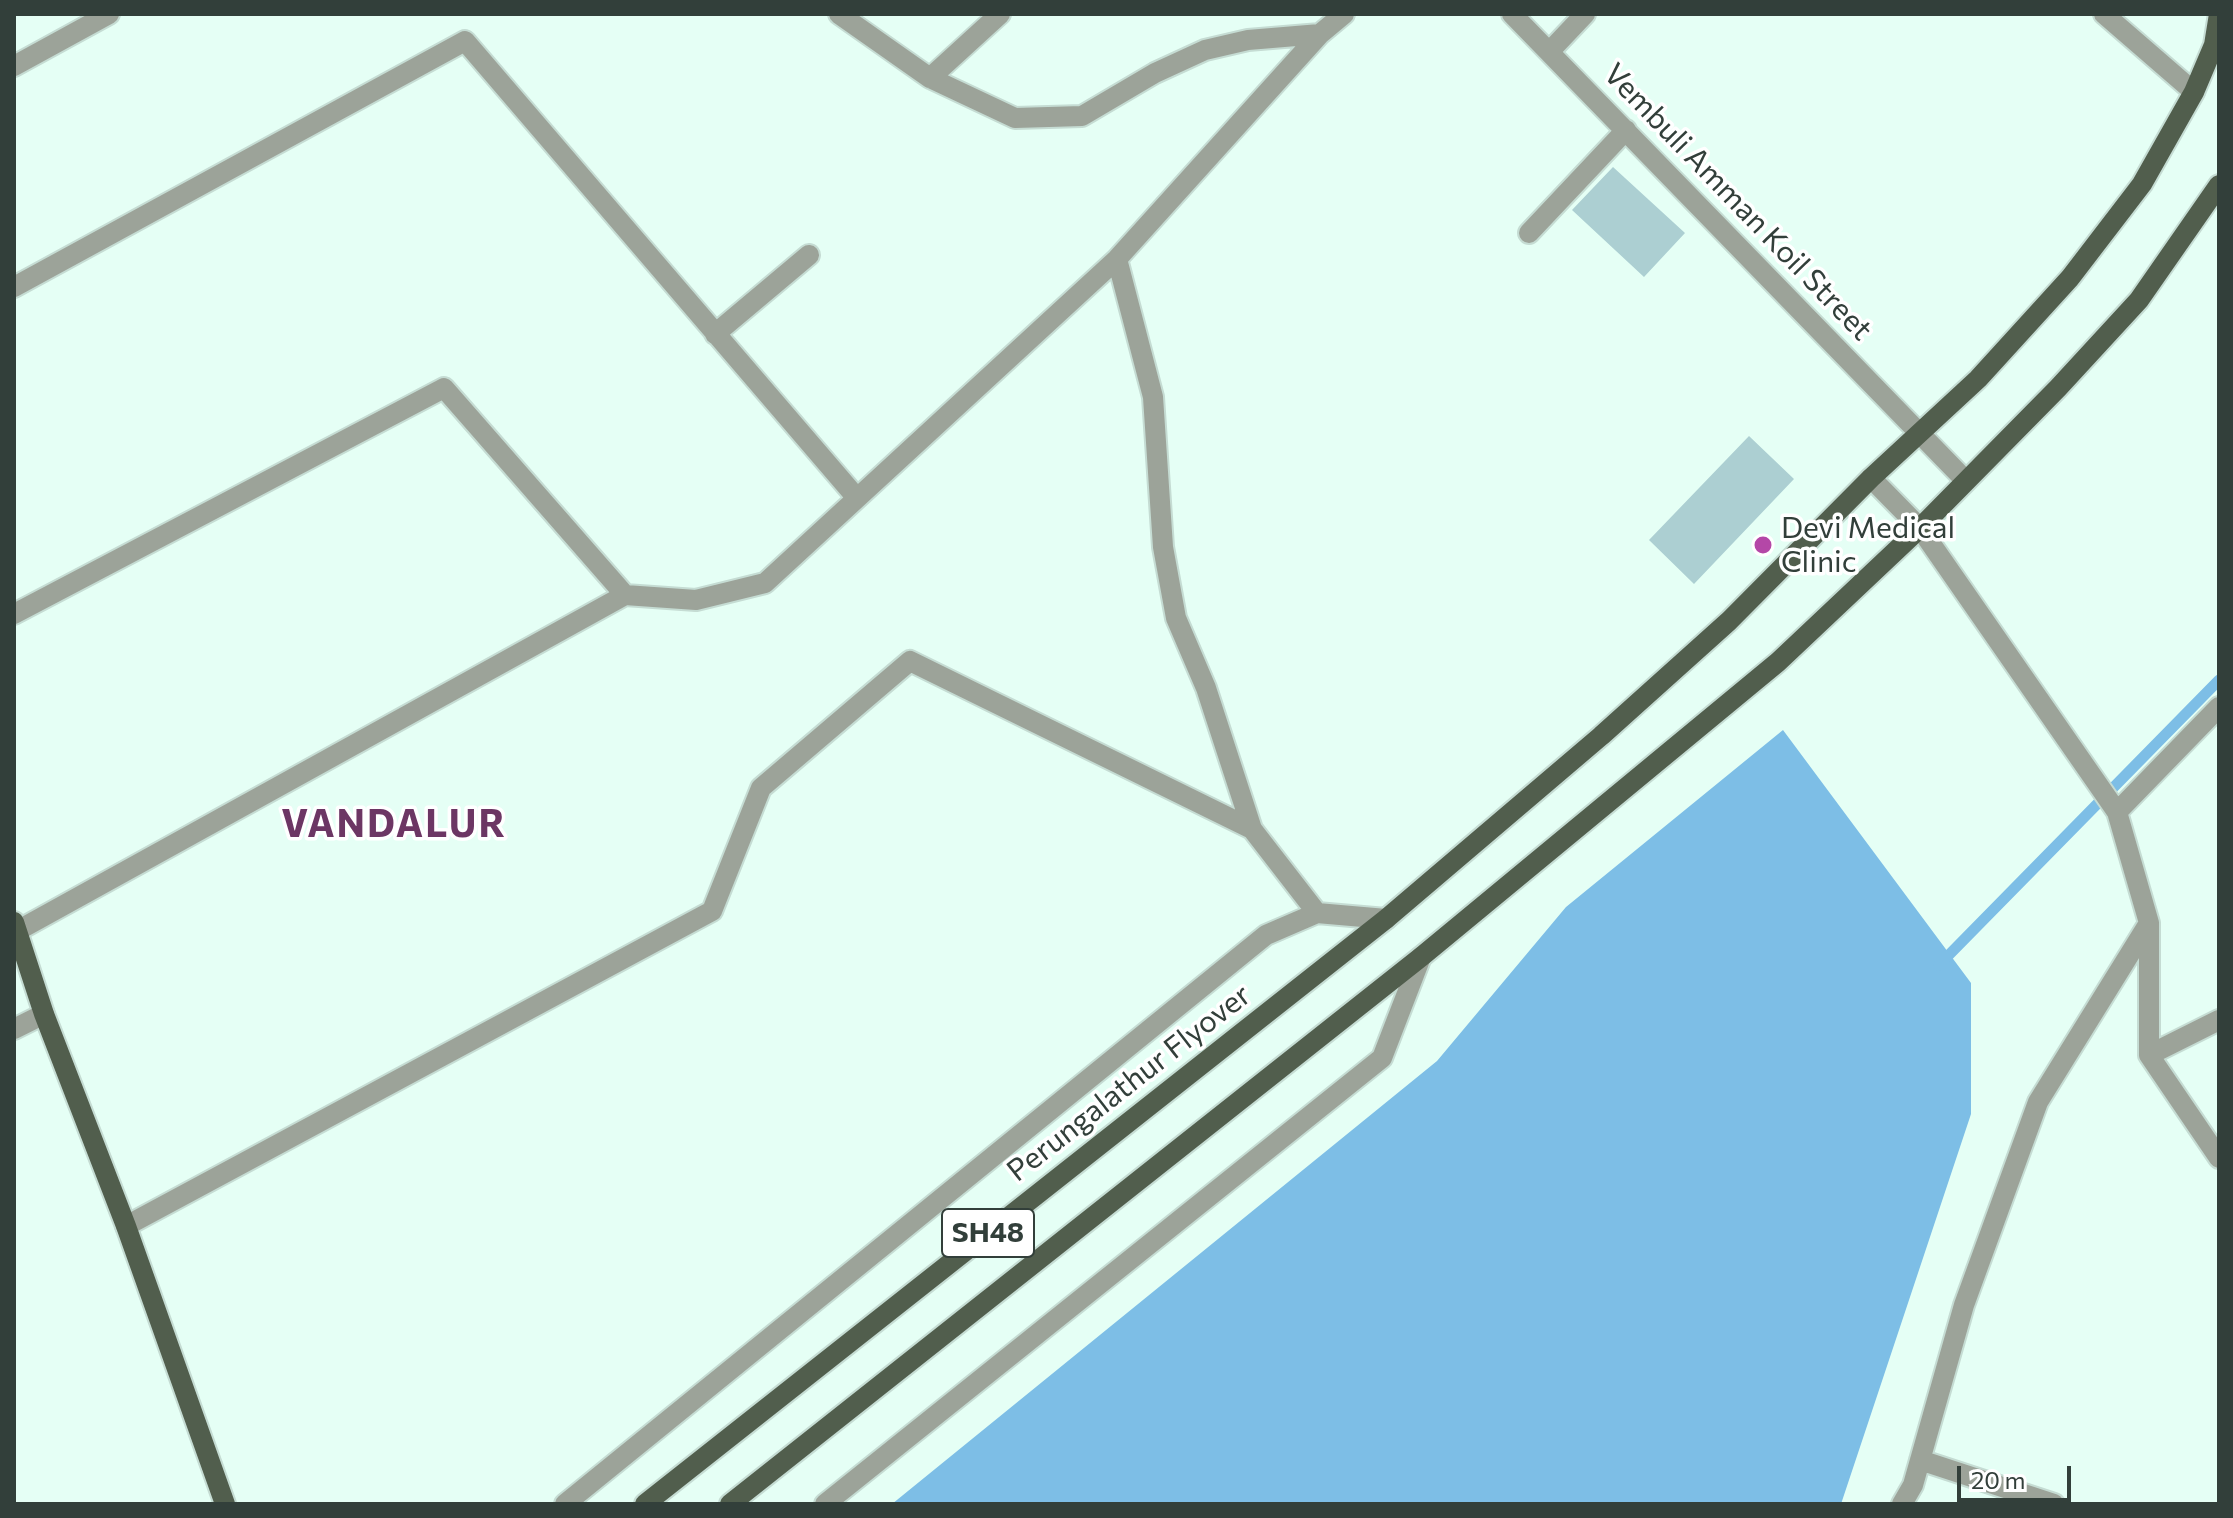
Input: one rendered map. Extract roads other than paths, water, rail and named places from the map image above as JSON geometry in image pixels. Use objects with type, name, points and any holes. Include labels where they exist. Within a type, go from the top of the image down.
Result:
[{"type":"main road","name":"SH48","points":[[1386,919],[1601,736],[1729,621],[1871,478],[1978,379],[2070,278],[2142,184],[2217,47],[2219,14]]},
{"type":"main road","name":"SH48","points":[[730,1504],[1421,957],[1778,662],[1920,528],[2058,388],[2139,300],[2219,185]]},
{"type":"main road","name":"Perungalathur Flyover","points":[[645,1504],[1386,919]]},
{"type":"main road","points":[[16,927],[44,1014],[126,1226],[225,1504]]},
{"type":"street","points":[[14,66],[109,14]]},
{"type":"street","points":[[839,14],[930,78],[1015,118],[1082,116],[1155,73],[1205,50],[1248,40],[1320,34]]},
{"type":"street","points":[[930,78],[1000,14]]},
{"type":"street","points":[[16,927],[625,595],[696,600],[765,583],[1117,259],[1320,34],[1344,14]]},
{"type":"street","name":"Vembuli Amman Koil Street","points":[[1512,14],[1965,480]]},
{"type":"street","points":[[1550,51],[1585,14]]},
{"type":"street","points":[[2104,14],[2194,92]]},
{"type":"street","points":[[14,287],[465,41],[856,497]]},
{"type":"street","points":[[1529,233],[1626,130]]},
{"type":"street","points":[[715,334],[809,255]]},
{"type":"street","points":[[1117,259],[1153,397],[1163,547],[1176,618],[1206,688],[1252,829],[1317,913]]},
{"type":"street","points":[[14,614],[444,388],[625,595]]},
{"type":"street","points":[[1871,478],[1920,528],[2117,812],[2149,923],[2149,1055],[2219,1158]]},
{"type":"street","points":[[126,1226],[712,911],[761,788],[910,661],[1252,829]]},
{"type":"street","points":[[2117,812],[2219,707]]},
{"type":"street","points":[[565,1504],[1266,935],[1317,913],[1386,919]]},
{"type":"street","points":[[1902,1504],[1913,1485],[1964,1305],[2038,1102],[2149,923]]},
{"type":"street","points":[[825,1504],[1382,1058],[1421,957]]},
{"type":"street","points":[[14,1029],[44,1014]]},
{"type":"street","points":[[2149,1055],[2219,1020]]},
{"type":"street","points":[[1920,1460],[2054,1504]]},
{"type":"water","points":[[1783,730],[1971,983],[1971,1114],[1841,1504],[892,1504],[1437,1061],[1566,907]]},
{"type":"waterway","points":[[1939,965],[2219,680]]},
{"type":"place","name":"Devi Medical Clinic","points":[[1763,545]]},
{"type":"district","name":"VANDALUR","points":[[394,824]]}]
